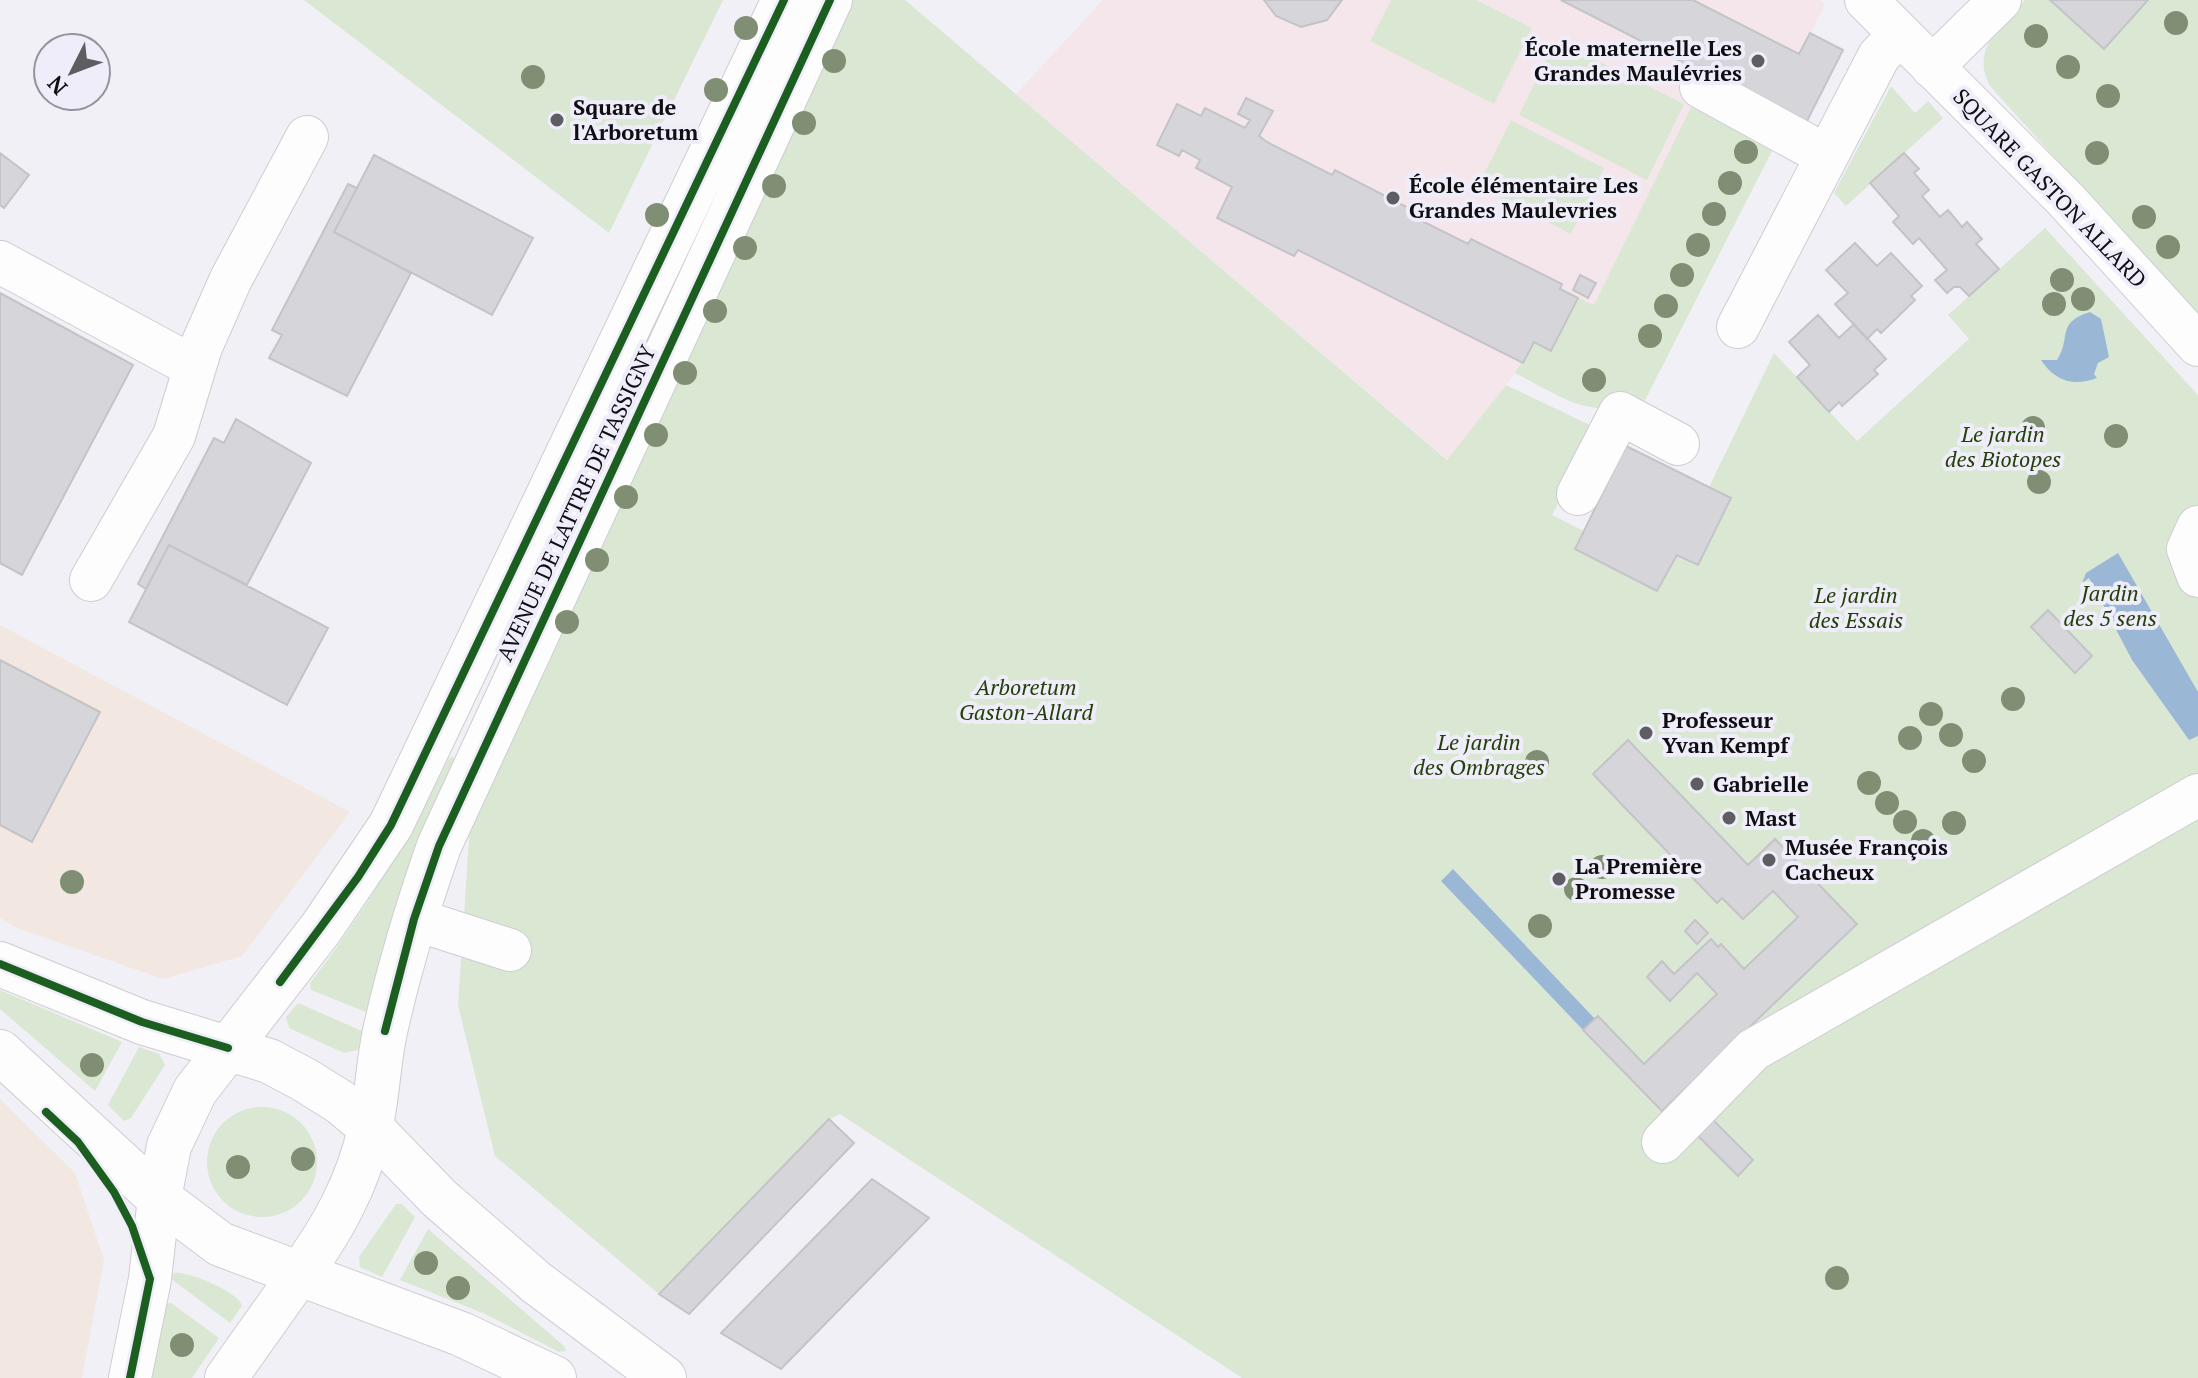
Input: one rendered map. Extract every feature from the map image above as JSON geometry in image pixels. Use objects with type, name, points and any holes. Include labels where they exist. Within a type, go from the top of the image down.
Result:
[{"type":"main road","name":"AVENUE DE LATTRE DE TASSIGNY","points":[[228,1048],[322,927],[391,825],[784,0]]},
{"type":"main road","name":"AVENUE DE LATTRE DE TASSIGNY","points":[[371,1128],[385,1031],[414,919],[439,846],[830,0]]},
{"type":"main road","points":[[0,964],[142,1022],[269,1061],[305,1080],[340,1102],[371,1128],[439,1198],[497,1250],[664,1378]]},
{"type":"main road","points":[[159,1198],[169,1146],[184,1108],[228,1048]]},
{"type":"main road","points":[[0,1052],[159,1198],[220,1244],[461,1334],[554,1378]]},
{"type":"main road","points":[[299,1275],[340,1214],[358,1174],[371,1128]]},
{"type":"street","name":"SQUARE GASTON ALLARD","points":[[1866,0],[2066,200],[2198,345]]},
{"type":"street","points":[[1932,67],[2000,0]]},
{"type":"street","points":[[1738,327],[1879,56],[1900,34]]},
{"type":"street","points":[[1701,87],[1827,156]]},
{"type":"street","points":[[91,580],[174,436],[194,367],[231,279],[307,137]]},
{"type":"street","points":[[0,262],[194,367]]},
{"type":"street","points":[[1578,494],[1620,413],[1678,444]]},
{"type":"street","points":[[2198,527],[2188,549],[2198,576]]},
{"type":"street","points":[[1663,1142],[1753,1050],[2198,795]]},
{"type":"street","points":[[414,919],[510,950]]},
{"type":"street","points":[[130,1378],[150,1279],[159,1198]]},
{"type":"street","points":[[226,1378],[299,1275]]},
{"type":"shaded area","name":"École élémentaire Les Grandes Maulevries","points":[[1103,0],[1821,0],[1825,4],[1810,33],[1843,50],[1805,125],[1695,99],[1594,306],[1578,299],[1551,351],[1534,342],[1523,363],[1448,460],[1016,94]]},
{"type":"shaded area","points":[[0,625],[350,812],[242,956],[163,979],[17,928],[0,918]]},
{"type":"shaded area","points":[[0,1099],[75,1173],[104,1260],[82,1378],[0,1378]]},
{"type":"green space","name":"Square de l'Arboretum","points":[[304,0],[723,0],[609,233]]},
{"type":"green space","name":"Arboretum Gaston-Allard","points":[[853,0],[905,0],[1447,460],[1506,385],[1598,429],[1552,515],[1584,531],[1575,549],[1657,591],[1677,555],[1698,564],[1731,499],[1709,487],[1774,353],[1857,441],[1969,339],[1948,315],[2045,228],[2198,395],[2198,1378],[1242,1378],[840,1114],[829,1119],[659,1294],[495,1156],[458,1005],[471,809]]},
{"type":"green space","points":[[1391,0],[1476,0],[1532,28],[1494,104],[1370,41]]},
{"type":"green space","points":[[2025,0],[2050,0],[2104,49],[2148,0],[2198,0],[2198,316],[1990,86],[1985,73],[1986,49],[1998,29]]},
{"type":"green space","points":[[1556,40],[1684,104],[1647,180],[1519,115]]},
{"type":"green space","points":[[1891,86],[1915,113],[1928,101],[1943,118],[1846,206],[1834,193]]},
{"type":"green space","points":[[1695,99],[1776,143],[1642,406],[1622,409],[1590,407],[1562,398],[1515,373],[1534,342],[1552,351],[1578,298],[1594,305]]},
{"type":"green space","points":[[1511,120],[1604,168],[1571,234],[1478,186]]},
{"type":"green space","points":[[449,758],[456,759],[397,905],[366,1012],[311,990],[310,983],[367,902],[402,846]]},
{"type":"green space","points":[[0,990],[122,1042],[95,1091],[0,1009]]},
{"type":"green space","points":[[298,1003],[362,1031],[358,1050],[344,1053],[289,1028],[286,1017]]},
{"type":"green space","points":[[139,1047],[159,1054],[165,1065],[131,1118],[124,1121],[108,1105]]},
{"type":"green space","points":[[262,1107],[283,1111],[301,1123],[313,1141],[317,1162],[313,1183],[301,1201],[283,1213],[262,1217],[241,1213],[223,1201],[211,1183],[207,1162],[211,1141],[223,1123],[241,1111]]},
{"type":"green space","points":[[396,1204],[402,1204],[415,1217],[382,1277],[360,1267],[359,1257]]},
{"type":"green space","points":[[428,1229],[564,1346],[566,1351],[559,1352],[485,1314],[400,1280]]},
{"type":"green space","points":[[174,1273],[190,1275],[212,1284],[239,1300],[242,1306],[230,1323],[170,1278]]},
{"type":"green space","points":[[171,1303],[219,1338],[192,1378],[152,1378],[166,1304]]},
{"type":"water","points":[[2090,312],[2101,319],[2109,357],[2098,363],[2094,374],[2097,378],[2080,382],[2065,380],[2052,373],[2041,360],[2057,360],[2068,326],[2079,316]]},
{"type":"water","points":[[2118,553],[2198,692],[2198,736],[2189,740],[2132,660],[2089,578],[2082,583],[2086,573]]},
{"type":"water","points":[[1453,869],[1595,1019],[1583,1030],[1441,881]]},
{"type":"building","points":[[1264,0],[1342,0],[1327,20],[1301,27],[1276,16]]},
{"type":"building","name":"École maternelle Les Grandes Maulévries","points":[[1561,0],[1693,0],[1799,54],[1810,33],[1843,50],[1805,125]]},
{"type":"building","points":[[2050,0],[2148,0],[2104,49]]},
{"type":"building","points":[[1246,98],[1273,111],[1259,136],[1267,142],[1332,175],[1335,170],[1426,217],[1424,222],[1468,244],[1471,239],[1562,284],[1560,289],[1578,298],[1551,351],[1534,342],[1523,363],[1298,250],[1294,256],[1217,218],[1232,187],[1196,168],[1200,160],[1182,150],[1179,156],[1157,145],[1177,104],[1201,116],[1205,108],[1245,128],[1250,120],[1238,114]]},
{"type":"building","points":[[0,153],[29,175],[4,208],[0,205]]},
{"type":"building","points":[[1904,153],[1919,169],[1914,173],[1929,190],[1922,196],[1940,217],[1948,210],[1962,227],[1967,222],[1982,239],[1976,244],[1999,269],[1969,296],[1960,287],[1954,287],[1947,293],[1935,280],[1947,270],[1919,238],[1913,244],[1893,222],[1899,216],[1870,183]]},
{"type":"building","points":[[374,155],[533,238],[492,315],[334,232]]},
{"type":"building","points":[[348,184],[357,188],[334,232],[411,273],[347,396],[269,358],[282,335],[272,330]]},
{"type":"building","points":[[1855,243],[1877,266],[1891,253],[1922,286],[1911,296],[1915,300],[1881,333],[1877,329],[1867,339],[1835,304],[1848,293],[1826,270]]},
{"type":"building","points":[[1580,275],[1596,283],[1588,298],[1573,290]]},
{"type":"building","points":[[0,293],[133,365],[22,575],[0,563]]},
{"type":"building","points":[[1818,315],[1839,338],[1854,324],[1886,359],[1874,370],[1878,374],[1842,406],[1839,402],[1829,412],[1797,377],[1810,365],[1789,342]]},
{"type":"building","points":[[236,419],[311,463],[247,585],[169,545],[146,589],[138,584],[214,438],[224,443]]},
{"type":"building","points":[[1626,446],[1731,498],[1698,565],[1677,555],[1657,591],[1575,549]]},
{"type":"building","points":[[169,545],[328,628],[287,705],[129,622]]},
{"type":"building","points":[[2048,610],[2092,656],[2075,673],[2031,627]]},
{"type":"building","points":[[0,660],[100,712],[32,842],[0,825]]},
{"type":"building","points":[[1628,740],[1748,865],[1775,839],[1857,924],[1662,1111],[1583,1030],[1598,1016],[1644,1064],[1717,994],[1697,973],[1670,1001],[1647,977],[1662,961],[1674,974],[1711,939],[1718,947],[1721,944],[1744,969],[1798,917],[1773,891],[1743,919],[1722,898],[1717,903],[1628,811],[1593,774]]},
{"type":"building","points":[[1695,920],[1708,933],[1697,944],[1685,931]]},
{"type":"building","points":[[1710,1117],[1753,1160],[1738,1176],[1695,1133]]},
{"type":"building","points":[[829,1119],[854,1143],[689,1314],[659,1294]]},
{"type":"building","points":[[872,1179],[929,1218],[781,1369],[721,1333]]},
{"type":"cycle path","points":[[280,982],[358,877],[391,825],[784,0]]},
{"type":"cycle path","points":[[385,1031],[414,919],[439,846],[830,0]]},
{"type":"cycle path","points":[[0,964],[142,1022],[228,1048]]},
{"type":"cycle path","points":[[46,1112],[78,1142],[114,1192],[132,1226],[150,1279],[130,1378]]},
{"type":"place","name":"École maternelle Les Grandes Maulévries","points":[[1758,61]]},
{"type":"place","name":"Square de l'Arboretum","points":[[557,120]]},
{"type":"place","name":"École élémentaire Les Grandes Maulevries","points":[[1393,198]]},
{"type":"place","name":"Professeur Yvan Kempf","points":[[1646,733]]},
{"type":"place","name":"Gabrielle","points":[[1697,784]]},
{"type":"place","name":"Mast","points":[[1729,818]]},
{"type":"place","name":"Musée François Cacheux","points":[[1769,860]]},
{"type":"place","name":"La Première Promesse","points":[[1559,879]]},
{"type":"park label","name":"Le jardin des Biotopes","points":[[2003,446]]},
{"type":"park label","name":"Jardin des 5 sens","points":[[2110,606]]},
{"type":"park label","name":"Le jardin des Essais","points":[[1856,608]]},
{"type":"park label","name":"Le jardin des Ombrages","points":[[1479,754]]}]
